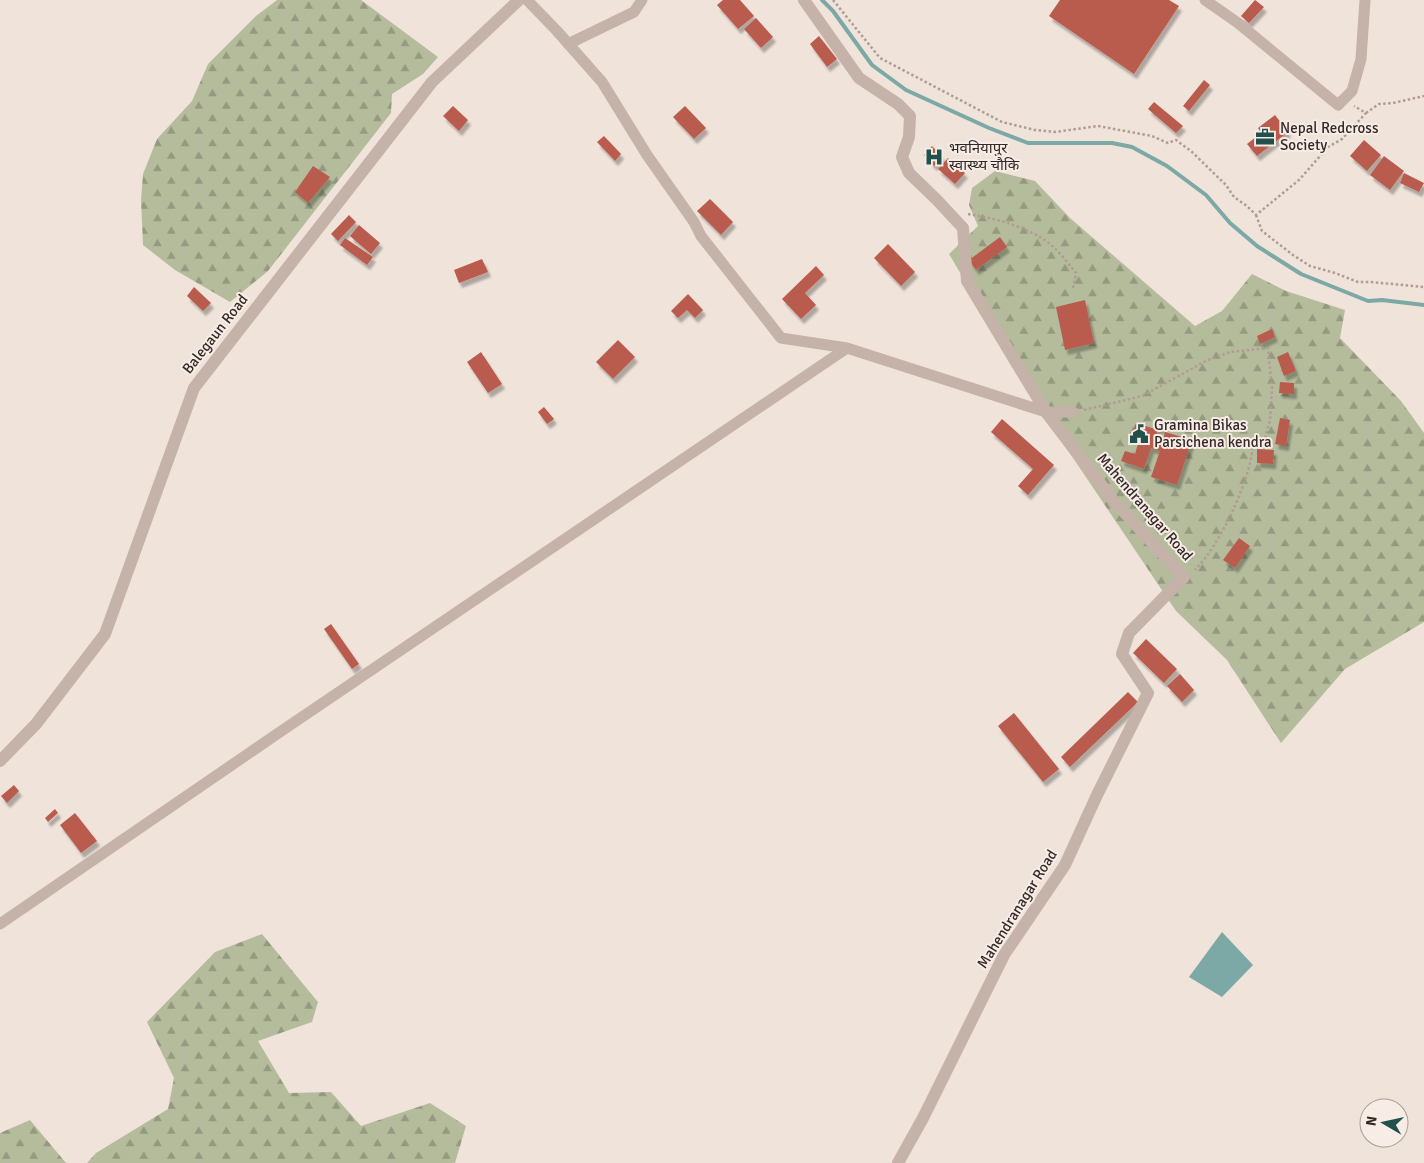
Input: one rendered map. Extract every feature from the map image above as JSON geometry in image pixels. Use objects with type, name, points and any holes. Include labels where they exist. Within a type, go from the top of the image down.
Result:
[{"type":"street","name":"Balegaun Road","points":[[0,761],[36,724],[105,634],[194,388],[432,82],[519,0]]},
{"type":"street","points":[[527,0],[602,82],[647,155],[694,222],[701,236],[780,338],[847,348],[1046,412],[1072,412]]},
{"type":"street","points":[[568,44],[634,12],[642,0]]},
{"type":"street","name":"Mahendranagar Road","points":[[804,0],[859,78],[898,104],[910,116],[909,137],[902,157],[909,173],[963,228],[966,281],[1046,412],[1112,499],[1184,577],[1129,633],[1122,654],[1148,693],[1097,795],[1065,865],[1004,955],[923,1118],[898,1163]]},
{"type":"street","points":[[1204,0],[1221,5],[1238,23],[1338,105],[1352,91],[1361,60],[1365,0]]},
{"type":"street","points":[[0,924],[847,348]]},
{"type":"path","points":[[833,0],[880,58],[1002,122],[1035,130],[1055,132],[1098,126],[1152,136],[1168,143],[1176,140],[1191,151],[1226,184],[1234,197],[1256,215],[1262,231],[1310,266],[1358,282],[1424,287]]},
{"type":"path","points":[[1352,91],[1349,101],[1355,108],[1366,113]]},
{"type":"path","points":[[1256,215],[1299,180],[1328,147],[1342,139],[1366,113],[1380,104],[1424,96]]},
{"type":"path","points":[[949,213],[988,218],[1015,226],[1043,239],[1061,254],[1076,273],[1074,288]]},
{"type":"path","points":[[1072,412],[1142,396],[1206,361],[1230,352],[1268,348],[1272,388],[1270,420],[1264,442],[1253,446],[1251,462],[1227,521],[1205,560],[1190,575],[1184,577]]},
{"type":"green space","points":[[277,0],[361,0],[438,57],[423,74],[392,94],[391,113],[268,271],[230,302],[175,270],[143,245],[141,200],[143,174],[157,139],[192,101],[208,64],[256,16]]},
{"type":"green space","points":[[995,171],[1035,181],[1070,218],[1195,326],[1222,311],[1252,274],[1286,291],[1345,310],[1340,338],[1401,401],[1424,433],[1424,622],[1345,669],[1281,743],[1227,660],[1176,611],[1063,443],[949,254],[978,226],[969,205],[972,188]]},
{"type":"green space","points":[[262,934],[318,1002],[312,1022],[258,1041],[289,1093],[331,1092],[361,1126],[430,1103],[466,1126],[455,1163],[87,1163],[96,1153],[168,1109],[174,1078],[147,1022],[215,952]]},
{"type":"green space","points":[[30,1120],[66,1163],[0,1163],[0,1133]]},
{"type":"water","points":[[1222,932],[1253,965],[1222,997],[1189,977]]},
{"type":"building","points":[[723,0],[740,0],[754,16],[738,29],[717,5]]},
{"type":"building","points":[[1060,0],[1169,0],[1179,6],[1134,74],[1049,16]]},
{"type":"building","points":[[1255,0],[1264,7],[1249,23],[1241,16]]},
{"type":"building","points":[[756,18],[773,37],[761,48],[744,29]]},
{"type":"building","points":[[819,36],[837,59],[827,67],[810,44]]},
{"type":"building","points":[[1204,80],[1210,85],[1189,111],[1183,106]]},
{"type":"building","points":[[1154,102],[1183,126],[1176,133],[1148,109]]},
{"type":"building","points":[[453,106],[468,120],[459,131],[443,116]]},
{"type":"building","points":[[685,106],[706,128],[694,139],[673,117]]},
{"type":"building","points":[[1275,115],[1288,132],[1257,156],[1247,144],[1261,133],[1258,128]]},
{"type":"building","points":[[604,136],[621,154],[615,161],[597,142]]},
{"type":"building","points":[[1364,140],[1381,155],[1367,171],[1350,156]]},
{"type":"building","points":[[932,146],[943,157],[934,166],[924,155]]},
{"type":"building","points":[[1384,156],[1404,171],[1390,190],[1370,175]]},
{"type":"building","points":[[948,158],[965,173],[955,184],[938,169]]},
{"type":"building","points":[[313,166],[330,177],[308,203],[295,192]]},
{"type":"building","points":[[1404,173],[1424,183],[1419,192],[1400,183]]},
{"type":"building","points":[[710,199],[733,222],[721,235],[697,211]]},
{"type":"building","points":[[349,215],[356,222],[338,241],[331,234]]},
{"type":"building","points":[[359,225],[380,243],[371,254],[350,236]]},
{"type":"building","points":[[1000,237],[1007,247],[976,270],[969,260]]},
{"type":"building","points":[[345,238],[373,257],[367,265],[340,245]]},
{"type":"building","points":[[888,244],[915,272],[901,286],[874,258]]},
{"type":"building","points":[[482,259],[488,272],[459,283],[454,270]]},
{"type":"building","points":[[816,266],[824,275],[805,293],[816,305],[801,319],[782,299]]},
{"type":"building","points":[[194,287],[211,303],[203,311],[187,296]]},
{"type":"building","points":[[688,294],[703,310],[695,318],[687,310],[678,318],[671,311]]},
{"type":"building","points":[[1085,300],[1094,343],[1065,350],[1056,307]]},
{"type":"building","points":[[1272,329],[1275,337],[1260,344],[1257,336]]},
{"type":"building","points":[[618,340],[635,357],[613,379],[596,362]]},
{"type":"building","points":[[481,352],[502,384],[488,393],[467,362]]},
{"type":"building","points":[[1288,352],[1296,371],[1284,376],[1277,357]]},
{"type":"building","points":[[1280,382],[1294,383],[1294,394],[1279,393]]},
{"type":"building","points":[[544,407],[554,419],[547,424],[538,412]]},
{"type":"building","points":[[1280,418],[1290,420],[1286,446],[1275,444]]},
{"type":"building","points":[[1002,419],[1054,465],[1028,495],[1018,486],[1033,469],[991,432]]},
{"type":"building","points":[[1136,423],[1158,430],[1154,441],[1162,443],[1165,432],[1192,440],[1177,485],[1151,477],[1160,451],[1151,448],[1144,469],[1121,461],[1125,451],[1135,454],[1140,437],[1132,434]]},
{"type":"building","points":[[1257,449],[1274,450],[1273,464],[1257,463]]},
{"type":"building","points":[[1239,538],[1250,546],[1235,568],[1223,560]]},
{"type":"building","points":[[331,624],[359,664],[352,669],[324,629]]},
{"type":"building","points":[[1146,639],[1177,669],[1164,683],[1133,653]]},
{"type":"building","points":[[1180,674],[1194,690],[1182,702],[1167,686]]},
{"type":"building","points":[[1128,692],[1138,702],[1070,767],[1061,757]]},
{"type":"building","points":[[1014,713],[1059,769],[1043,782],[998,726]]},
{"type":"building","points":[[14,785],[19,791],[7,803],[1,796]]},
{"type":"building","points":[[55,809],[58,813],[48,822],[45,818]]},
{"type":"building","points":[[75,813],[97,841],[81,853],[60,825]]},
{"type":"waterway","points":[[822,0],[833,11],[872,65],[906,90],[989,128],[1028,143],[1112,143],[1132,147],[1167,166],[1206,195],[1230,223],[1257,246],[1301,274],[1368,301],[1382,300],[1424,305]]},
{"type":"place","name":"Nepal Redcross Society","points":[[1265,137]]},
{"type":"place","name":"भवनियापुर स्वास्थ्य चाैकि","points":[[934,157]]},
{"type":"place","name":"Gramina Bikas Parsichena kendra","points":[[1139,434]]}]
